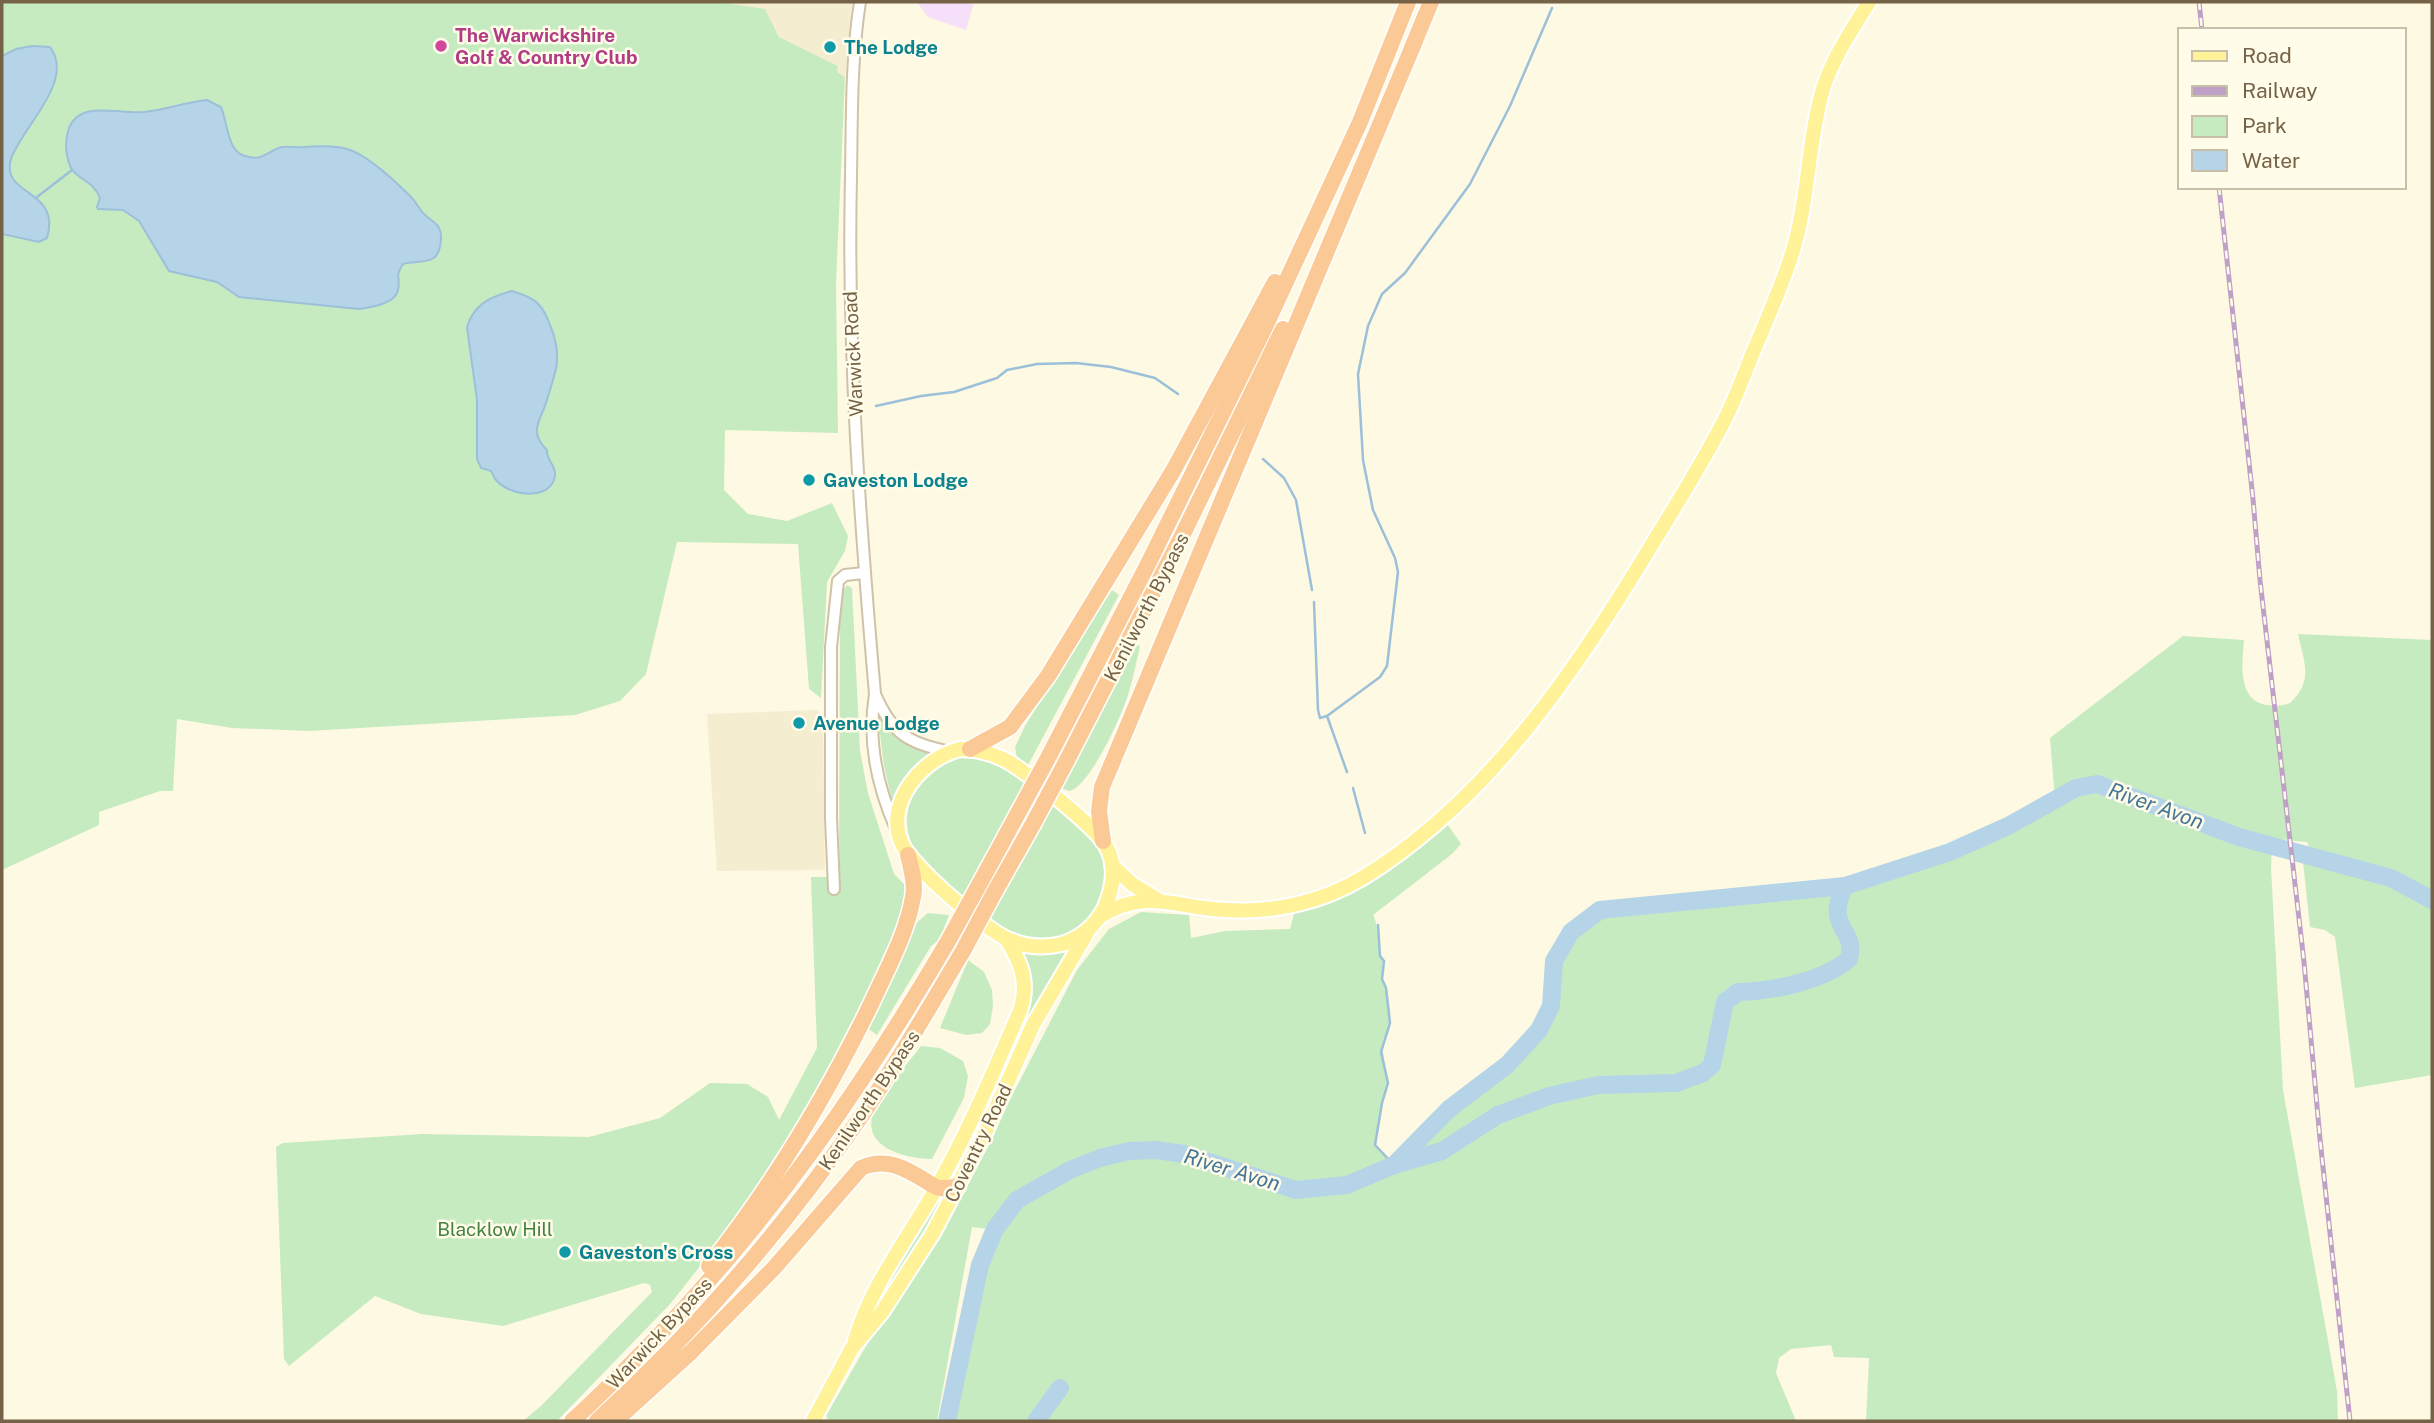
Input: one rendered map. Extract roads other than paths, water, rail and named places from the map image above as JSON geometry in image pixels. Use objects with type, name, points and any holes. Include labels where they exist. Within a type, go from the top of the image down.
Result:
[{"type":"highway","name":"Kenilworth Bypass","points":[[820,1142],[880,1054],[947,943],[1049,756],[1188,485],[1271,314],[1360,122],[1408,2]]},
{"type":"highway","name":"Kenilworth Bypass","points":[[811,1185],[862,1115],[909,1042],[963,951],[1065,764],[1223,455],[1292,310],[1431,2]]},
{"type":"highway","points":[[1103,841],[1099,811],[1102,787],[1415,41]]},
{"type":"highway","points":[[970,749],[1010,727],[1048,676],[1172,471],[1327,191]]},
{"type":"highway","points":[[626,1369],[718,1254],[766,1188],[799,1139],[833,1079],[878,988],[910,913],[914,891],[908,855]]},
{"type":"highway","name":"Warwick Bypass","points":[[572,1421],[689,1304],[746,1239],[820,1142]]},
{"type":"highway","points":[[615,1421],[691,1352],[766,1276],[861,1168],[874,1163],[889,1163],[937,1187],[944,1189],[958,1186]]},
{"type":"highway","name":"Warwick Bypass","points":[[597,1421],[633,1388],[693,1325],[811,1185]]},
{"type":"main road","points":[[1094,923],[1110,895],[1112,865],[1103,841],[1080,817],[1007,761],[970,749],[951,752],[929,764],[911,783],[901,807],[899,835],[908,855],[927,876],[1007,940],[1030,946],[1065,943],[1094,923],[1115,907],[1129,902],[1158,900],[1228,911],[1272,909],[1315,899],[1343,888],[1382,865],[1437,822],[1477,784],[1548,704],[1614,610],[1726,417],[1792,253],[1802,212],[1815,124],[1824,86],[1838,53],[1869,2]]},
{"type":"main road","points":[[1112,865],[1132,884],[1158,900]]},
{"type":"main road","name":"Coventry Road","points":[[852,1348],[882,1312],[933,1233],[985,1133],[1033,1025],[1094,923]]},
{"type":"main road","name":"Coventry Road","points":[[813,1421],[852,1348],[866,1308],[937,1187],[984,1096],[1022,1004],[1025,990],[1023,970],[1007,940]]},
{"type":"street","name":"Warwick Road","points":[[858,6],[849,259],[864,573],[875,694],[872,739],[881,792],[899,835]]},
{"type":"street","points":[[834,889],[831,806],[832,619],[838,581],[845,575],[864,573]]},
{"type":"street","name":"Warwick Road","points":[[875,694],[885,716],[902,735],[919,744],[951,752]]},
{"type":"water","points":[[50,47],[56,60],[56,74],[52,89],[11,159],[10,171],[14,180],[46,210],[49,222],[47,238],[39,242],[2,234],[2,56],[16,49]]},
{"type":"water","points":[[207,100],[221,107],[230,140],[242,155],[255,158],[282,147],[326,146],[347,149],[363,156],[397,184],[438,226],[441,238],[437,254],[429,260],[403,264],[398,275],[398,290],[393,299],[359,309],[239,297],[217,282],[169,271],[139,221],[123,210],[98,209],[100,198],[97,192],[74,172],[69,164],[66,150],[68,131],[73,121],[90,111],[144,112]]},
{"type":"water","points":[[512,291],[527,296],[541,306],[552,330],[557,358],[537,428],[537,434],[547,450],[555,475],[552,484],[546,489],[529,494],[510,490],[502,485],[491,471],[481,468],[477,459],[477,400],[467,327],[474,313],[484,303]]},
{"type":"waterway","points":[[1327,716],[1380,677],[1387,666],[1398,572],[1395,558],[1373,510],[1363,460],[1358,374],[1368,326],[1382,294],[1405,273],[1470,184],[1510,106],[1552,8]]},
{"type":"waterway","points":[[37,197],[72,170]]},
{"type":"waterway","points":[[876,406],[954,392],[997,378],[1007,370],[1037,364],[1076,363],[1111,367],[1155,378],[1178,394]]},
{"type":"waterway","points":[[1263,459],[1284,478],[1296,500],[1312,590]]},
{"type":"waterway","points":[[1314,602],[1318,710],[1320,718],[1327,716],[1347,772]]},
{"type":"waterway","name":"River Avon","points":[[1394,1165],[1449,1109],[1507,1065],[1539,1030],[1551,1006],[1554,961],[1571,932],[1600,910],[1845,886],[1950,852],[2008,826],[2076,788],[2097,784],[2239,837],[2391,878],[2432,900]]},
{"type":"waterway","points":[[1353,788],[1365,833]]},
{"type":"waterway","name":"River Avon","points":[[947,1421],[980,1265],[995,1229],[1017,1200],[1070,1170],[1100,1158],[1129,1151],[1156,1150],[1184,1154],[1296,1190],[1347,1185],[1394,1165],[1442,1151],[1498,1115],[1549,1096],[1598,1085],[1676,1083],[1703,1073],[1712,1065],[1725,1002],[1738,992],[1766,990],[1811,979],[1849,959],[1851,949],[1838,911],[1845,886]]},
{"type":"waterway","points":[[1378,925],[1380,956],[1384,961],[1382,979],[1386,988],[1390,1023],[1381,1052],[1388,1083],[1375,1145],[1394,1165]]},
{"type":"waterway","points":[[1036,1421],[1060,1388]]},
{"type":"railway","points":[[2199,2],[2202,28]]},
{"type":"railway","points":[[2219,189],[2304,962],[2350,1421]]},
{"type":"place","name":"The Warwickshire Golf & Country Club","points":[[441,46]]},
{"type":"place","name":"The Lodge","points":[[830,47]]},
{"type":"place","name":"Gaveston Lodge","points":[[809,480]]},
{"type":"place","name":"Avenue Lodge","points":[[799,723]]},
{"type":"place","name":"Gaveston's Cross","points":[[565,1252]]},
{"type":"park label","name":"Blacklow Hill","points":[[495,1229]]}]
